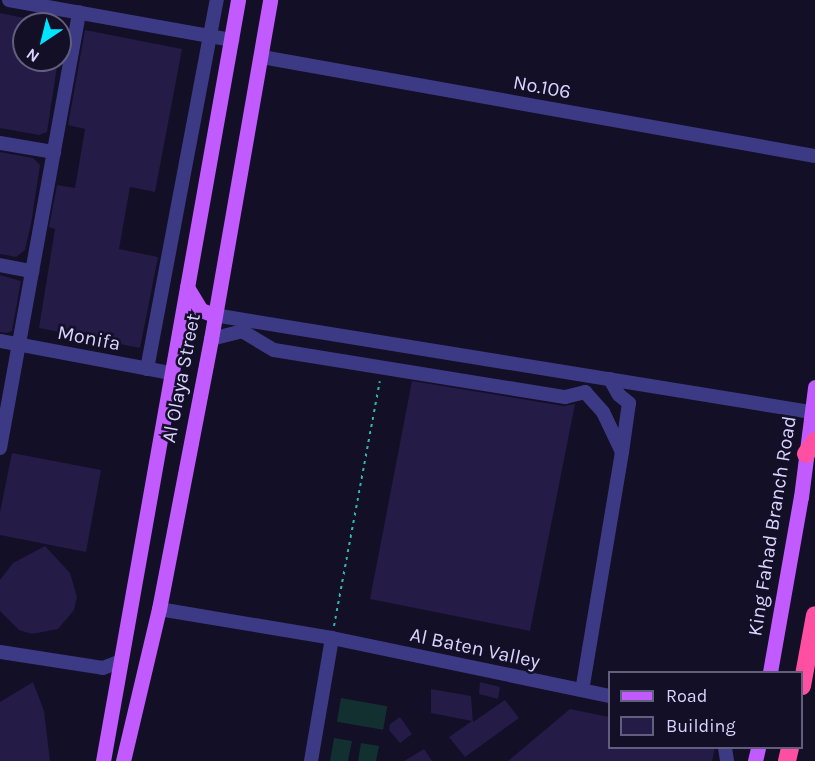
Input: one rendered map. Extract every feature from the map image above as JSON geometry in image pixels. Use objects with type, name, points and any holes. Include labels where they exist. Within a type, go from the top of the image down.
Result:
[{"type":"highway","points":[[803,676],[815,615]]},
{"type":"main road","name":"Al Olaya Street","points":[[103,760],[238,0]]},
{"type":"main road","name":"Al Olaya Street","points":[[123,761],[159,609],[211,339],[270,0]]},
{"type":"main road","points":[[187,287],[201,310],[214,315]]},
{"type":"main road","name":"King Fahad Branch Road","points":[[770,671],[811,448],[811,412],[815,387]]},
{"type":"street","points":[[9,0],[232,40]]},
{"type":"street","points":[[147,369],[217,0]]},
{"type":"street","points":[[0,448],[2,421],[19,344],[79,12]]},
{"type":"street","name":"No.106","points":[[261,57],[815,156]]},
{"type":"street","points":[[0,143],[54,152]]},
{"type":"street","points":[[0,265],[32,271]]},
{"type":"street","points":[[214,315],[811,412]]},
{"type":"street","points":[[211,339],[242,331],[274,350],[565,397],[585,392],[603,412],[622,452]]},
{"type":"street","name":"Monifa","points":[[0,341],[171,373]]},
{"type":"street","points":[[582,690],[629,403],[618,395],[610,379]]},
{"type":"street","name":"Al Baten Valley","points":[[159,609],[332,638],[608,696]]},
{"type":"street","points":[[311,761],[332,638]]},
{"type":"street","points":[[0,652],[103,668],[119,662]]},
{"type":"path","points":[[332,638],[383,366]]},
{"type":"green space","points":[[341,698],[387,706],[383,730],[337,722]]},
{"type":"green space","points":[[334,738],[352,741],[348,761],[330,761]]},
{"type":"green space","points":[[361,743],[379,746],[376,761],[358,761]]},
{"type":"building","points":[[0,13],[12,16],[12,72],[56,72],[47,132],[39,135],[0,128]]},
{"type":"building","points":[[85,30],[182,49],[155,192],[130,187],[119,249],[158,257],[140,348],[39,328],[55,229],[49,227],[57,185],[75,188],[85,129],[68,125]]},
{"type":"building","points":[[0,152],[33,158],[40,165],[25,250],[16,257],[0,254]]},
{"type":"building","points":[[0,275],[21,281],[12,331],[6,333],[0,332]]},
{"type":"building","points":[[412,381],[564,406],[575,404],[530,631],[370,599]]},
{"type":"building","points":[[12,453],[101,470],[86,552],[0,535],[0,512]]},
{"type":"building","points":[[45,546],[70,573],[77,597],[74,610],[58,629],[32,634],[19,630],[0,611],[0,580],[13,563]]},
{"type":"building","points":[[33,682],[44,711],[50,761],[0,761],[0,702]]},
{"type":"building","points":[[480,682],[500,687],[498,699],[479,694]]},
{"type":"building","points":[[431,689],[471,696],[473,722],[505,700],[519,718],[465,757],[449,737],[472,721],[431,713]]},
{"type":"building","points":[[570,709],[608,717],[608,749],[715,749],[712,761],[508,761]]},
{"type":"building","points":[[400,717],[412,734],[400,743],[389,730],[390,724]]},
{"type":"building","points":[[424,749],[432,761],[404,761]]}]
